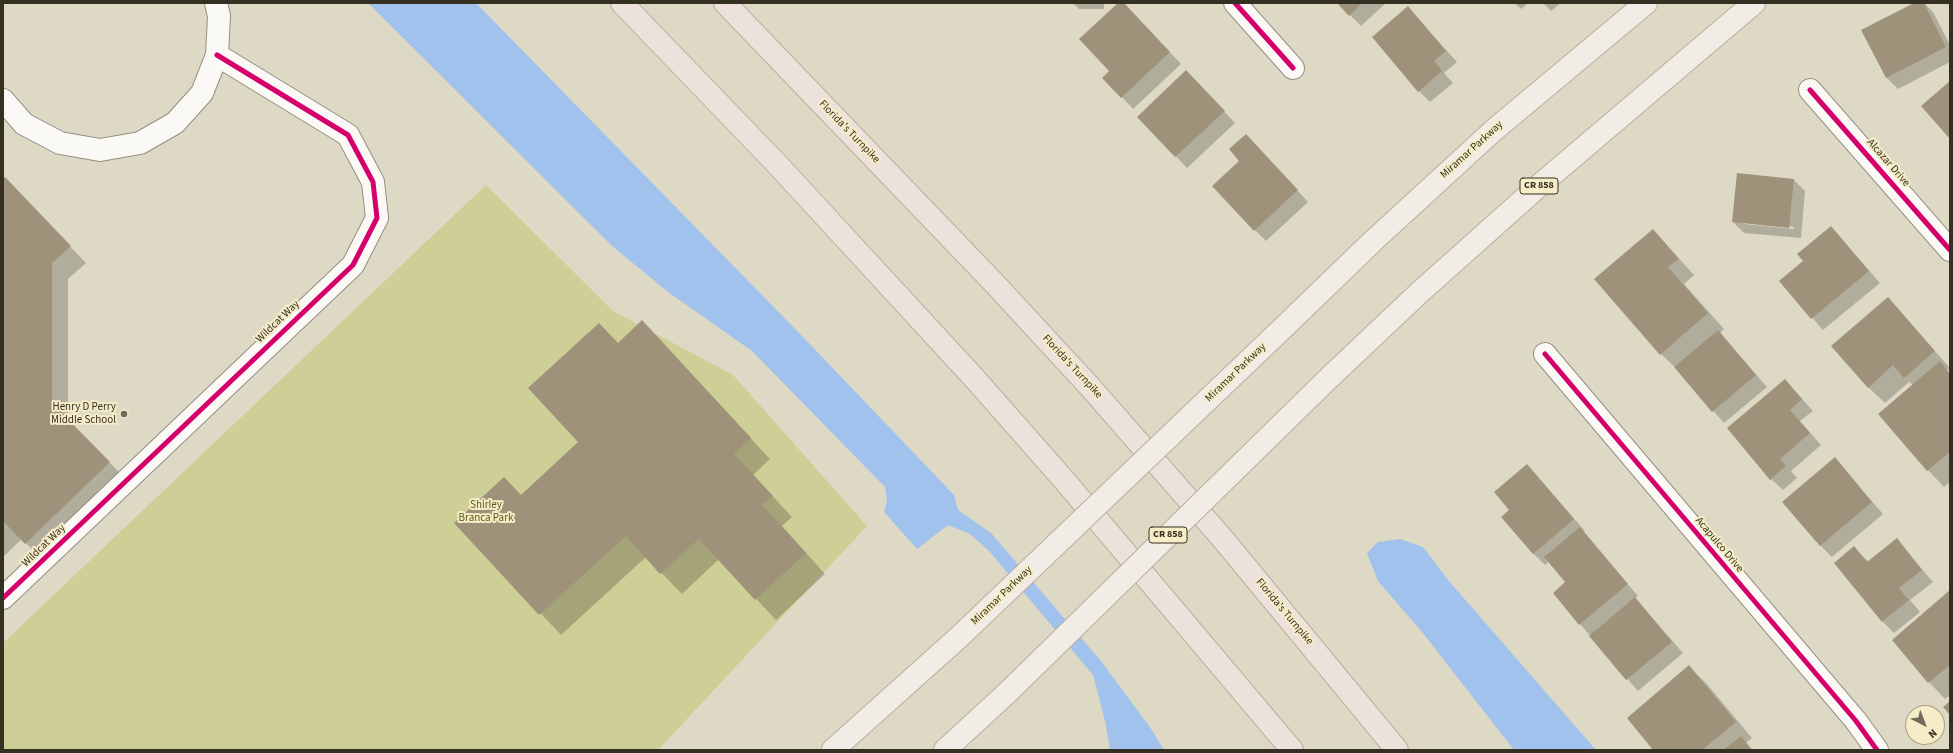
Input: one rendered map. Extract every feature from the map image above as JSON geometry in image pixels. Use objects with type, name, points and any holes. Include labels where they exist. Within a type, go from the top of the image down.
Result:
[{"type":"highway","points":[[622,3],[776,163],[975,379],[1064,480],[1292,750]]},
{"type":"highway","name":"Florida's Turnpike","points":[[725,3],[995,284],[1091,388],[1222,538],[1397,750]]},
{"type":"main road","name":"Miramar Parkway","points":[[833,750],[958,638],[1372,241],[1494,130],[1646,3]]},
{"type":"main road","name":"CR 858","points":[[945,750],[1006,693],[1330,376],[1420,292],[1541,184],[1754,3]]},
{"type":"street","points":[[3,100],[24,124],[60,143],[100,150],[140,143],[175,123],[202,93],[217,55],[220,16],[216,3]]},
{"type":"street","points":[[1235,3],[1293,68]]},
{"type":"street","name":"Wildcat Way","points":[[3,598],[353,265],[377,218],[373,182],[348,135],[217,55]]},
{"type":"street","name":"Alcazar Drive","points":[[1810,90],[1950,250]]},
{"type":"street","name":"Acapulco Drive","points":[[1545,354],[1856,721],[1877,750]]},
{"type":"green space","name":"Shirley Branca Park","points":[[486,185],[613,311],[733,375],[867,526],[658,750],[3,750],[3,643]]},
{"type":"water","points":[[368,3],[476,3],[803,337],[954,495],[958,510],[991,533],[1101,661],[1152,730],[1164,750],[1110,750],[1105,721],[1093,675],[990,552],[970,534],[948,525],[917,549],[884,512],[887,501],[885,487],[752,351],[668,292],[612,246]]},
{"type":"water","points":[[1400,539],[1423,547],[1449,581],[1596,750],[1514,750],[1422,632],[1378,581],[1367,553],[1378,542]]},
{"type":"building","points":[[1118,3],[1124,3],[1170,52],[1121,98],[1102,78],[1109,71],[1079,39]]},
{"type":"building","points":[[1337,3],[1362,3],[1349,16]]},
{"type":"building","points":[[1914,3],[1924,3],[1946,47],[1886,78],[1861,30]]},
{"type":"building","points":[[1408,6],[1446,51],[1434,61],[1442,71],[1418,92],[1372,37]]},
{"type":"building","points":[[1186,70],[1225,111],[1175,157],[1137,117]]},
{"type":"building","points":[[1950,81],[1950,139],[1921,106]]},
{"type":"building","points":[[1246,134],[1298,190],[1254,231],[1212,186],[1239,161],[1229,149]]},
{"type":"building","points":[[1737,173],[1794,179],[1789,228],[1732,222]]},
{"type":"building","points":[[5,177],[71,246],[52,263],[52,403],[110,462],[25,544],[5,523],[3,525],[3,179]]},
{"type":"building","points":[[1831,226],[1869,271],[1811,319],[1779,281],[1803,261],[1797,254]]},
{"type":"building","points":[[1653,229],[1679,259],[1668,267],[1708,313],[1660,355],[1594,279]]},
{"type":"building","points":[[1888,297],[1935,351],[1904,378],[1893,365],[1868,388],[1831,346]]},
{"type":"building","points":[[642,320],[751,438],[734,454],[773,496],[762,505],[806,553],[755,600],[699,539],[660,574],[626,536],[539,615],[454,523],[504,477],[521,495],[578,442],[528,388],[599,323],[618,343]]},
{"type":"building","points":[[1718,330],[1756,375],[1712,412],[1674,367]]},
{"type":"building","points":[[1940,361],[1950,374],[1950,452],[1927,471],[1878,414]]},
{"type":"building","points":[[1785,379],[1802,399],[1790,410],[1810,433],[1780,459],[1786,466],[1770,480],[1727,428]]},
{"type":"building","points":[[1835,457],[1872,502],[1820,546],[1782,502]]},
{"type":"building","points":[[1527,464],[1574,519],[1533,554],[1501,517],[1509,510],[1494,492]]},
{"type":"building","points":[[1580,527],[1628,584],[1579,625],[1553,593],[1565,582],[1544,557]]},
{"type":"building","points":[[1897,538],[1922,570],[1899,588],[1909,600],[1882,622],[1834,563],[1854,546],[1867,562]]},
{"type":"building","points":[[1950,590],[1950,665],[1928,683],[1892,640]]},
{"type":"building","points":[[1635,597],[1672,642],[1626,680],[1589,636]]},
{"type":"building","points":[[1689,665],[1736,722],[1702,750],[1653,750],[1627,718]]},
{"type":"building","points":[[1950,701],[1950,715],[1945,709],[1945,705]]},
{"type":"building","points":[[1741,736],[1752,750],[1723,750]]},
{"type":"cycle path","points":[[1235,3],[1293,68]]},
{"type":"cycle path","points":[[3,598],[353,265],[377,218],[373,182],[348,135],[217,55]]},
{"type":"cycle path","points":[[1810,90],[1950,250]]},
{"type":"cycle path","points":[[1545,354],[1856,721],[1877,750]]},
{"type":"place","name":"Henry D Perry Middle School","points":[[124,414]]}]
